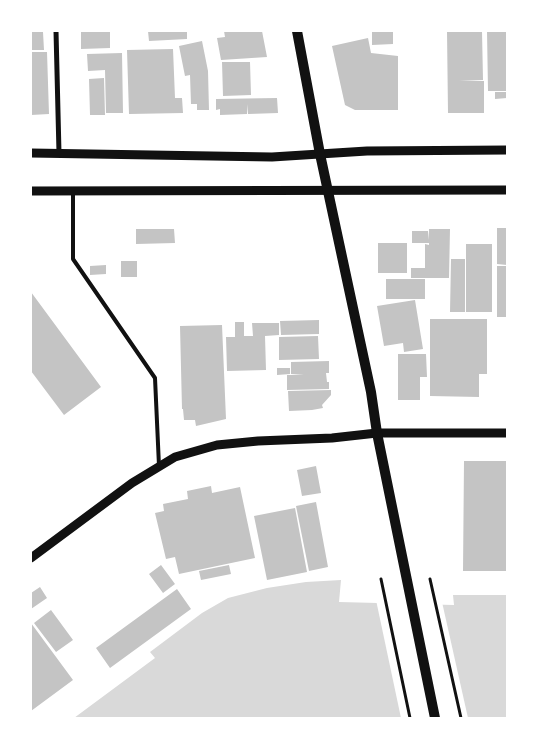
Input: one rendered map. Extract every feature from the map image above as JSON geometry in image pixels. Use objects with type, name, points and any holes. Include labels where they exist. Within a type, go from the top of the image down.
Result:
[{"type":"main road","points":[[297,31],[320,154],[371,392],[377,433],[435,718]]},
{"type":"street","points":[[56,31],[59,153]]},
{"type":"street","points":[[31,153],[259,157],[367,151],[507,150]]},
{"type":"street","points":[[31,192],[507,190]]},
{"type":"street","points":[[31,558],[132,483],[159,466],[175,457],[217,445],[258,441],[332,438],[377,433],[507,433]]},
{"type":"lane","points":[[73,191],[73,259],[155,378],[159,466]]},
{"type":"path","points":[[381,579],[410,718]]},
{"type":"path","points":[[430,579],[461,718]]},
{"type":"shaded area","points":[[341,580],[339,602],[454,605],[453,595],[507,595],[507,718],[74,718],[155,658],[150,652],[202,613],[228,598],[267,588],[306,582]]},
{"type":"pier","points":[[376,600],[442,602],[468,718],[401,718]]},
{"type":"building","points":[[81,31],[110,31],[110,48],[81,49]]},
{"type":"building","points":[[148,31],[187,31],[187,39],[149,41]]},
{"type":"building","points":[[224,31],[262,31],[267,57],[221,60],[217,38],[225,37]]},
{"type":"building","points":[[372,31],[393,31],[393,44],[372,45]]},
{"type":"building","points":[[447,31],[482,31],[483,80],[459,81],[484,81],[484,113],[448,113]]},
{"type":"building","points":[[487,31],[507,31],[507,91],[488,91]]},
{"type":"building","points":[[31,32],[43,32],[44,50],[31,50]]},
{"type":"building","points":[[368,38],[371,53],[398,56],[398,110],[355,110],[345,105],[332,46]]},
{"type":"building","points":[[202,41],[208,71],[209,110],[197,110],[197,104],[191,104],[190,75],[185,76],[179,46]]},
{"type":"building","points":[[173,49],[175,98],[182,98],[183,113],[129,114],[127,50]]},
{"type":"building","points":[[31,52],[47,52],[49,114],[31,115]]},
{"type":"building","points":[[122,53],[123,113],[106,113],[105,70],[88,71],[87,54]]},
{"type":"building","points":[[222,62],[250,62],[251,95],[223,96]]},
{"type":"building","points":[[104,78],[105,115],[90,115],[89,79]]},
{"type":"building","points":[[495,92],[507,92],[507,98],[495,99]]},
{"type":"building","points":[[277,98],[278,113],[248,114],[247,104],[247,114],[220,115],[220,109],[216,110],[216,99]]},
{"type":"building","points":[[497,228],[507,228],[507,265],[497,264]]},
{"type":"building","points":[[136,229],[174,229],[175,243],[136,244]]},
{"type":"building","points":[[429,229],[450,229],[449,278],[411,278],[411,268],[425,268],[425,244],[429,245],[429,243],[412,243],[412,231],[428,231],[429,240]]},
{"type":"building","points":[[378,243],[407,243],[407,273],[378,273]]},
{"type":"building","points":[[466,244],[492,244],[492,312],[466,312]]},
{"type":"building","points":[[451,259],[465,259],[465,312],[450,312]]},
{"type":"building","points":[[121,261],[137,261],[137,277],[121,277]]},
{"type":"building","points":[[106,265],[106,274],[90,275],[90,266]]},
{"type":"building","points":[[497,266],[507,266],[507,317],[497,317]]},
{"type":"building","points":[[386,279],[425,279],[425,299],[386,299]]},
{"type":"building","points":[[31,292],[101,387],[64,415],[31,371]]},
{"type":"building","points":[[415,300],[423,349],[404,352],[403,343],[384,346],[377,306]]},
{"type":"building","points":[[430,319],[487,319],[487,374],[479,374],[479,397],[430,396]]},
{"type":"building","points":[[319,320],[319,334],[281,335],[280,321]]},
{"type":"building","points":[[235,322],[244,322],[244,336],[253,336],[252,323],[279,323],[279,335],[265,336],[266,370],[227,371],[226,337],[235,337]]},
{"type":"building","points":[[222,325],[226,419],[196,426],[195,420],[184,420],[182,409],[180,326]]},
{"type":"building","points":[[318,336],[319,359],[279,360],[279,337]]},
{"type":"building","points":[[398,354],[426,354],[427,377],[420,377],[420,400],[398,400]]},
{"type":"building","points":[[329,361],[329,373],[326,373],[329,389],[287,390],[287,375],[304,375],[291,374],[291,362]]},
{"type":"building","points":[[277,368],[290,368],[290,374],[277,375]]},
{"type":"building","points":[[331,390],[331,395],[322,405],[323,408],[289,411],[288,391]]},
{"type":"building","points":[[464,461],[507,461],[507,571],[463,571]]},
{"type":"building","points":[[316,466],[321,493],[302,496],[297,470]]},
{"type":"building","points":[[211,486],[212,493],[240,487],[255,558],[179,574],[175,557],[166,559],[155,513],[164,511],[163,504],[188,499],[187,491]]},
{"type":"building","points":[[316,502],[328,567],[309,571],[296,506]]},
{"type":"building","points":[[295,508],[307,572],[267,580],[254,516]]},
{"type":"building","points":[[161,565],[175,584],[163,593],[149,574]]},
{"type":"building","points":[[229,565],[231,574],[201,580],[199,571]]},
{"type":"building","points":[[40,587],[47,598],[31,609],[31,593]]},
{"type":"building","points":[[177,589],[191,609],[110,668],[96,648]]},
{"type":"building","points":[[51,610],[73,640],[56,652],[34,623]]},
{"type":"building","points":[[31,623],[73,680],[31,711]]}]
